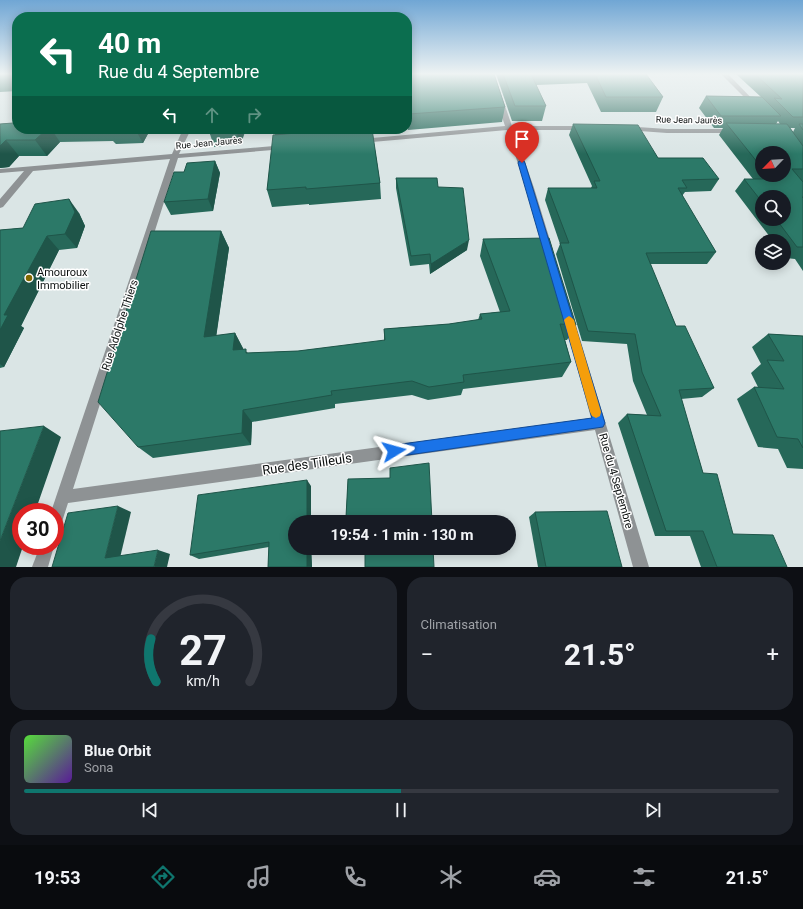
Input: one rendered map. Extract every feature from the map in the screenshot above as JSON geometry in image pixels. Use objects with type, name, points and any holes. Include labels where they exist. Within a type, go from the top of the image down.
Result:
[{"type":"street","points":[[500,100],[530,188],[552,264]]},
{"type":"street","points":[[750,100],[762,112]]},
{"type":"street","points":[[351,141],[510,128],[592,128]]},
{"type":"street","name":"Rue Jean Jaurès","points":[[621,128],[667,131],[744,131]]},
{"type":"street","name":"Rue Adolphe Thiers","points":[[61,503],[176,156],[185,134]]},
{"type":"street","name":"Rue Jean Jaurès","points":[[0,171],[296,146]]},
{"type":"street","points":[[0,205],[31,168]]},
{"type":"street","name":"Rue du 4 Septembre","points":[[566,309],[641,567]]},
{"type":"street","name":"Rue des Tilleuls","points":[[63,497],[599,423]]},
{"type":"street","points":[[40,567],[44,555]]},
{"type":"building","points":[[412,100],[503,100],[505,107],[412,114]]},
{"type":"building","points":[[513,100],[543,100],[546,106],[515,106]]},
{"type":"building","points":[[709,100],[765,100],[781,116],[721,116]]},
{"type":"building","points":[[776,100],[803,100],[803,117],[793,117]]},
{"type":"building","points":[[12,123],[12,134],[42,134],[35,140],[6,140],[0,146],[0,124]]},
{"type":"building","points":[[726,123],[787,124],[803,146],[803,169],[792,169],[803,182],[803,247],[797,247],[791,239],[791,234],[787,234],[781,226],[791,226],[791,190],[755,190],[755,193],[744,179],[755,179],[755,182],[791,182],[791,146],[755,146],[755,159]]},
{"type":"building","points":[[573,124],[638,125],[658,158],[703,158],[719,179],[682,180],[687,188],[678,188],[716,252],[646,253],[676,326],[685,326],[714,388],[679,390],[703,473],[717,474],[733,534],[773,535],[787,567],[717,567],[703,531],[666,531],[627,414],[661,416],[642,372],[635,334],[588,331],[560,243],[569,243],[548,188],[597,188],[594,181],[600,181]]},
{"type":"building","points":[[799,124],[803,124],[803,130]]},
{"type":"building","points":[[373,134],[380,183],[306,189],[306,187],[267,190],[273,135]]},
{"type":"building","points":[[215,161],[208,199],[164,202],[174,172],[184,172],[187,163]]},
{"type":"building","points":[[396,178],[437,178],[438,187],[463,188],[469,240],[431,264],[430,254],[411,256]]},
{"type":"building","points":[[69,199],[75,212],[65,234],[47,236],[4,315],[8,315],[0,330],[0,230],[23,228],[35,204]]},
{"type":"building","points":[[151,231],[221,231],[204,337],[235,333],[233,350],[246,349],[246,353],[298,351],[385,340],[384,329],[449,324],[482,319],[480,314],[510,311],[483,239],[549,238],[576,325],[560,324],[571,362],[463,375],[464,382],[429,387],[412,381],[331,391],[332,395],[243,410],[242,433],[138,447],[98,402]]},
{"type":"building","points":[[768,334],[803,336],[803,448],[798,439],[777,437],[754,387],[784,389],[767,360],[784,361]]},
{"type":"building","points":[[44,426],[15,503],[12,503],[12,510],[0,541],[0,431]]},
{"type":"building","points":[[429,463],[432,515],[346,515],[348,479],[390,478],[390,468]]},
{"type":"building","points":[[307,480],[307,515],[288,515],[288,555],[307,555],[307,567],[268,567],[269,542],[190,555],[198,495]]},
{"type":"building","points":[[118,506],[105,558],[158,550],[154,567],[52,567],[56,555],[64,555],[64,526],[68,513]]},
{"type":"building","points":[[607,511],[622,567],[546,567],[535,512]]},
{"type":"building","points":[[365,555],[433,555],[434,567],[365,567]]},
{"type":"slow traffic","points":[[569,320],[596,412]]},
{"type":"place","name":"Amouroux Immobilier","points":[[29,278]]},
{"type":"route","points":[[394,451],[599,423],[522,163]]}]
